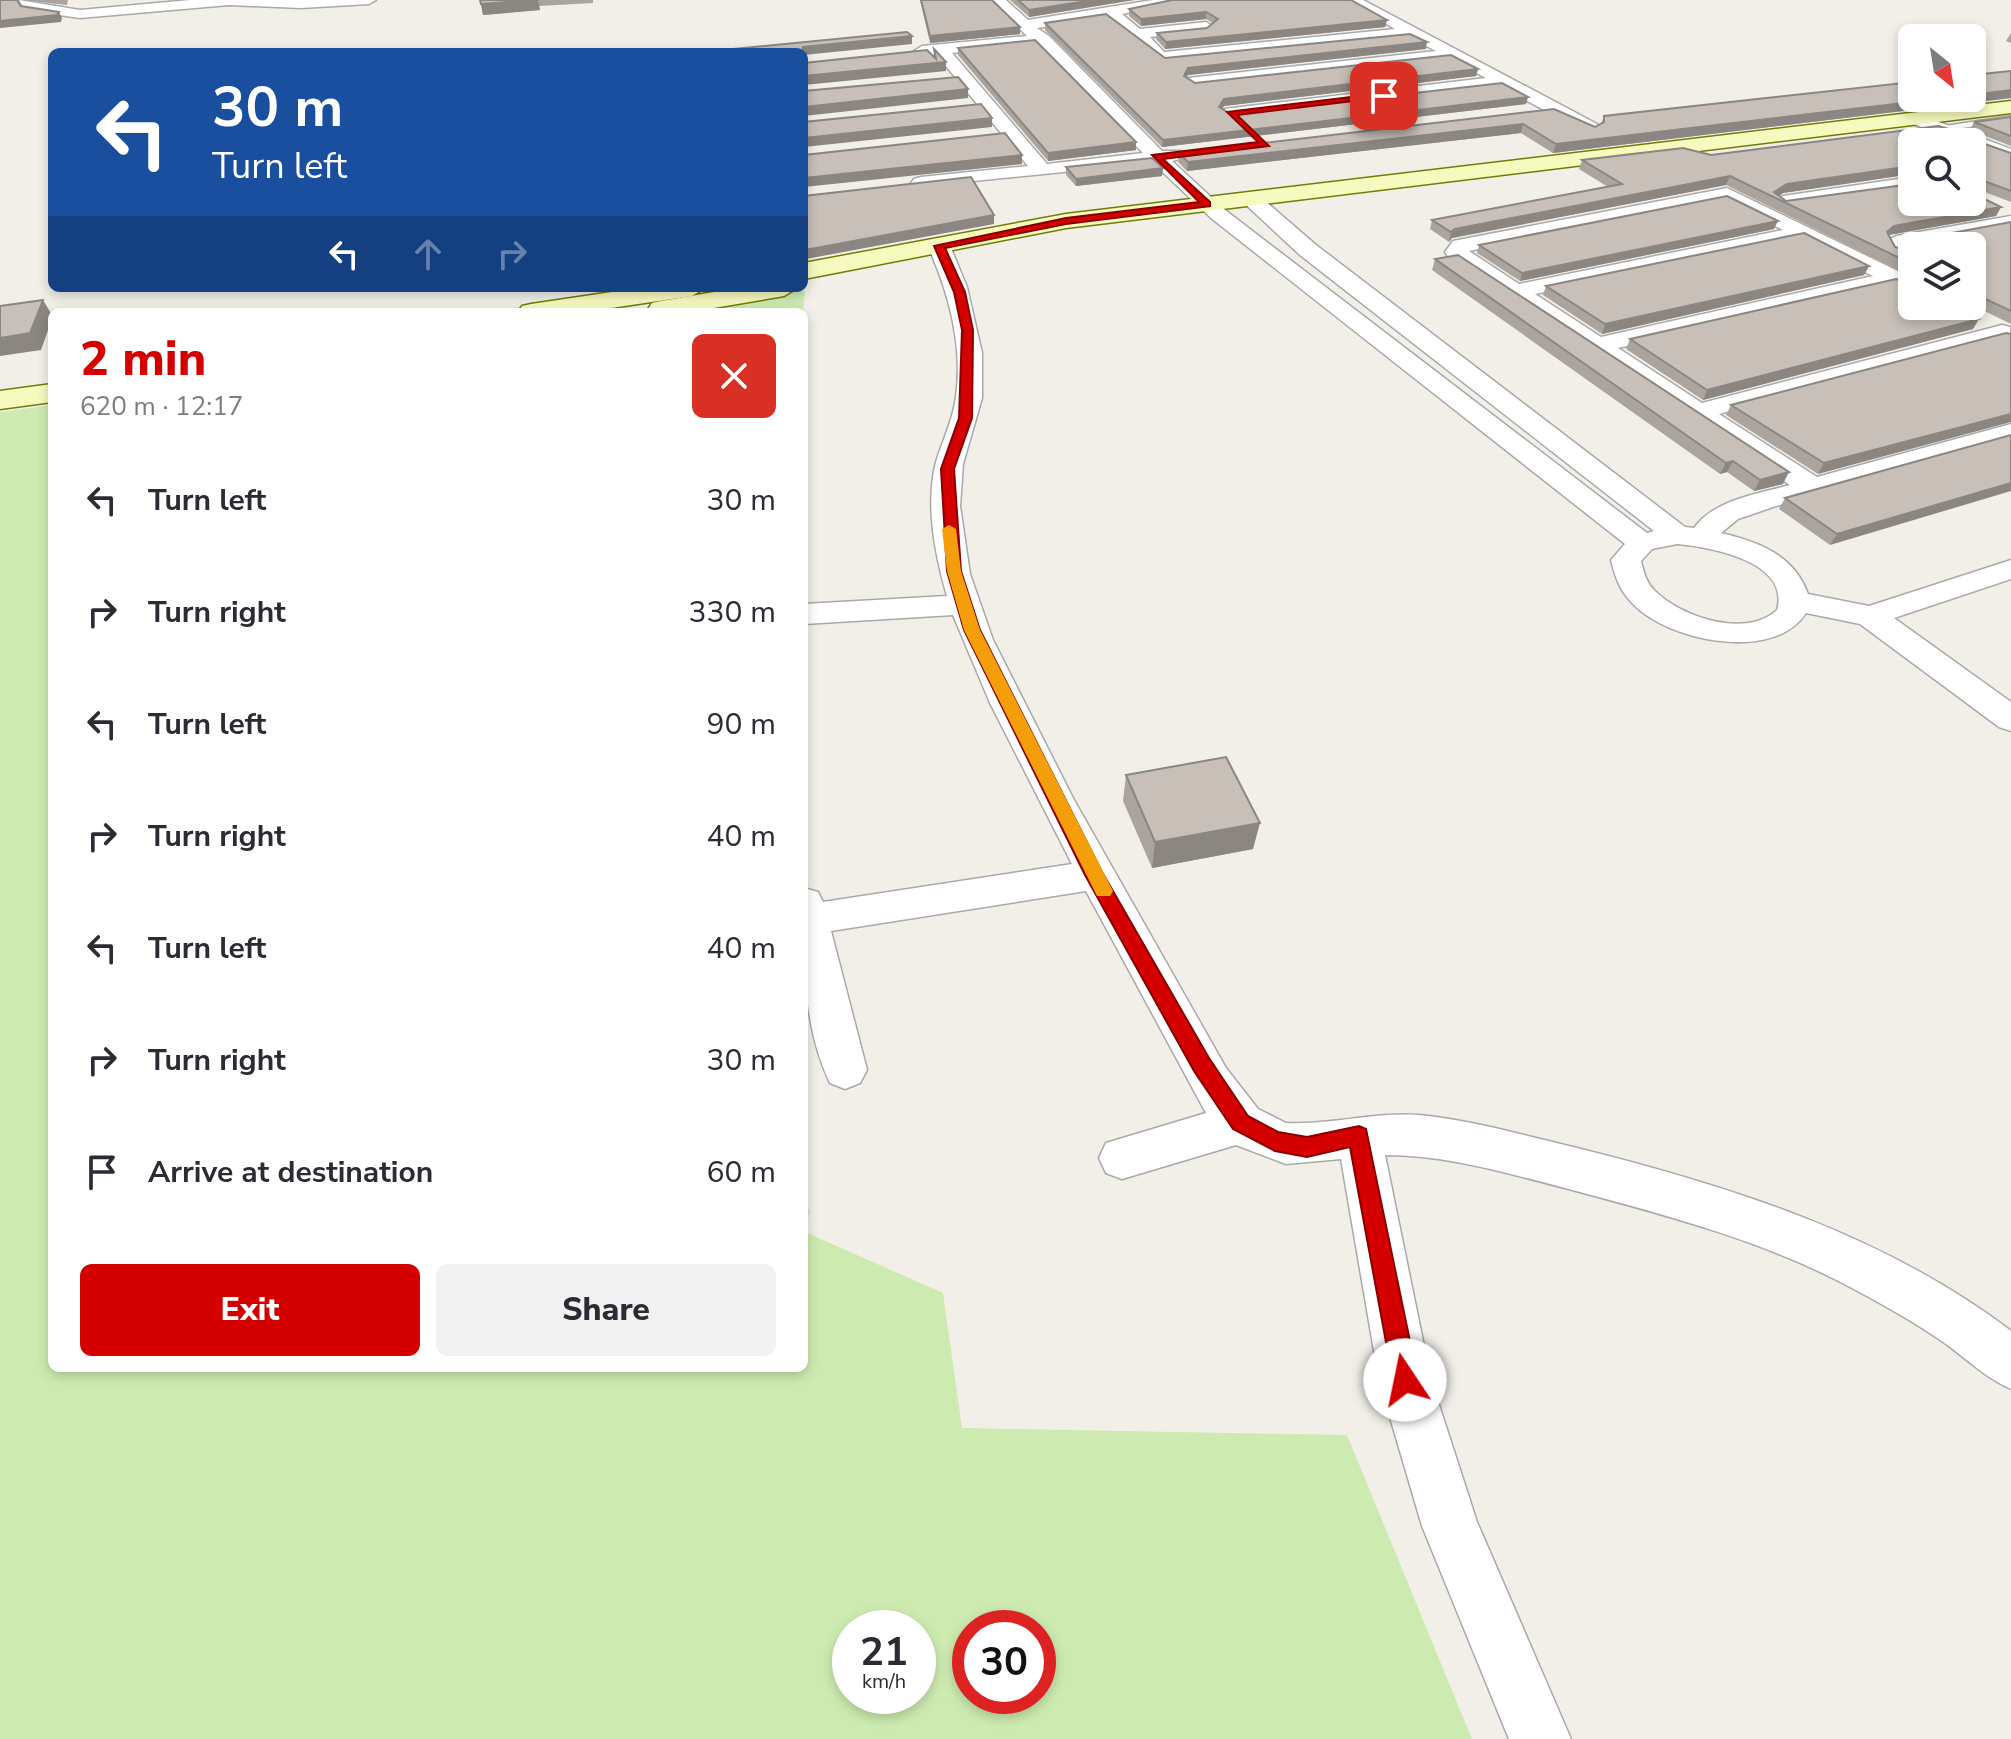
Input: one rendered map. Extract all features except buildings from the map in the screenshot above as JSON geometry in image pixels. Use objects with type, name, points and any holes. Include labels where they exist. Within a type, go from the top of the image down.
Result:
[{"type":"street","points":[[26,0],[30,7],[37,10],[80,14],[229,1],[301,4],[369,0]]},
{"type":"street","points":[[998,2],[1020,0]]},
{"type":"street","points":[[1028,25],[1180,0]]},
{"type":"street","points":[[1352,0],[1591,128]]},
{"type":"street","points":[[998,2],[1043,39],[1155,157],[1212,209],[1642,543]]},
{"type":"street","points":[[1341,14],[1372,11]]},
{"type":"street","points":[[1110,12],[1253,134]]},
{"type":"street","points":[[1137,34],[1216,26]]},
{"type":"street","points":[[1164,57],[1411,32]]},
{"type":"street","points":[[910,53],[1043,39]]},
{"type":"street","points":[[941,50],[955,77],[1002,134],[1042,170]]},
{"type":"street","points":[[1194,82],[1454,54]]},
{"type":"street","points":[[1230,113],[1507,81]]},
{"type":"street","points":[[808,270],[1006,243],[1212,209],[1586,167],[1596,159],[1683,153],[1911,125],[2011,107]]},
{"type":"street","points":[[1522,113],[1553,109]]},
{"type":"street","points":[[1941,121],[1966,124],[2011,144]]},
{"type":"street","points":[[1941,121],[2011,156]]},
{"type":"street","points":[[1990,148],[2011,144]]},
{"type":"street","points":[[899,186],[1187,153]]},
{"type":"street","points":[[1783,202],[1898,185]]},
{"type":"street","points":[[1811,486],[1599,345],[1512,292],[1456,252],[1461,246],[1727,194],[1898,280]]},
{"type":"street","points":[[1256,204],[1308,250],[1690,536]]},
{"type":"street","points":[[1936,232],[2007,214]]},
{"type":"street","points":[[1512,292],[1804,232]]},
{"type":"street","points":[[1986,240],[2011,235]]},
{"type":"street","points":[[1274,257],[1308,250]]},
{"type":"street","points":[[808,283],[941,251]]},
{"type":"street","points":[[941,251],[959,292],[968,330],[965,418],[948,469],[954,571],[972,630],[1094,875],[1201,1065],[1241,1123],[1275,1141],[1307,1147],[1359,1136],[1404,1135],[1451,1140],[1716,1209],[1872,1272],[1979,1338],[2011,1363]]},
{"type":"street","points":[[1599,345],[1898,284]]},
{"type":"street","points":[[558,308],[665,292]]},
{"type":"street","points":[[665,308],[760,292]]},
{"type":"street","points":[[1978,320],[2006,334]]},
{"type":"street","points":[[1696,412],[2006,334]]},
{"type":"street","points":[[0,385],[48,379]]},
{"type":"street","points":[[0,400],[48,394]]},
{"type":"street","points":[[1690,536],[1725,514],[1811,486],[2011,432]]},
{"type":"street","points":[[1690,536],[1744,549],[1777,569],[1791,585],[1795,601],[1790,615],[1776,625],[1755,631],[1701,627],[1674,618],[1651,605],[1635,590],[1626,574],[1626,560],[1642,543],[1690,536]]},
{"type":"street","points":[[1870,616],[2011,569]]},
{"type":"street","points":[[1795,601],[1870,616],[2011,719]]},
{"type":"street","points":[[808,614],[964,605]]},
{"type":"street","points":[[808,914],[1094,875]]},
{"type":"street","points":[[808,922],[845,1070]]},
{"type":"street","points":[[1122,1158],[1241,1123]]},
{"type":"street","points":[[1359,1136],[1405,1380],[1450,1526],[1540,1739]]},
{"type":"lane","points":[[1966,124],[2011,119]]},
{"type":"green space","points":[[795,292],[805,292],[803,308],[711,308]]},
{"type":"green space","points":[[48,406],[48,1372],[808,1372],[808,1233],[943,1293],[962,1428],[1347,1435],[1472,1739],[0,1739],[0,412]]},
{"type":"slow traffic","points":[[949,529],[954,571],[972,630],[1021,733],[1103,891]]},
{"type":"route","points":[[1384,96],[1230,113],[1265,144],[1155,157],[1206,204],[1066,221],[939,246],[959,292],[968,330],[969,380],[965,418],[948,469],[954,571],[972,630],[1094,875],[1201,1065],[1241,1123],[1275,1141],[1307,1147],[1359,1136],[1405,1380]]}]
